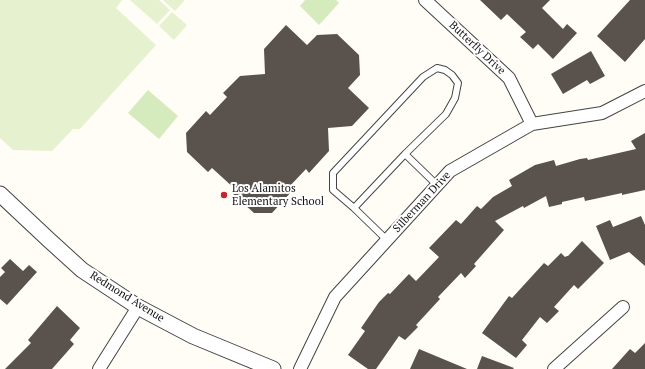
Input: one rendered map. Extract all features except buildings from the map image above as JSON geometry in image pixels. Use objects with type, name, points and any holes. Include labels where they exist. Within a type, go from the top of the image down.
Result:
[{"type":"street","name":"Butterfly Drive","points":[[425,0],[510,78],[532,124]]},
{"type":"street","name":"Silberman Drive","points":[[300,369],[336,297],[450,170],[532,124],[602,113],[645,90]]},
{"type":"street","name":"Redmond Avenue","points":[[1,197],[82,270],[138,307],[193,336],[273,369]]},
{"type":"street","points":[[99,369],[138,307]]},
{"type":"street","points":[[554,369],[623,307]]},
{"type":"lane","points":[[354,208],[405,154],[446,114],[455,98],[458,83],[452,75],[445,70],[437,68],[423,77],[333,173],[333,190],[387,240]]},
{"type":"lane","points":[[405,154],[437,185]]},
{"type":"green space","points":[[0,0],[122,0],[116,8],[156,45],[80,129],[73,129],[52,151],[13,150],[0,138]]},
{"type":"green space","points":[[130,0],[159,0],[170,10],[157,24]]},
{"type":"green space","points":[[163,0],[185,0],[175,11]]},
{"type":"green space","points":[[305,0],[336,0],[339,3],[319,25],[300,6]]},
{"type":"green space","points":[[172,12],[187,25],[174,40],[159,26]]},
{"type":"green space","points":[[148,90],[178,116],[159,139],[128,113]]},
{"type":"place","name":"Los Alamitos Elementary School","points":[[224,195]]}]
